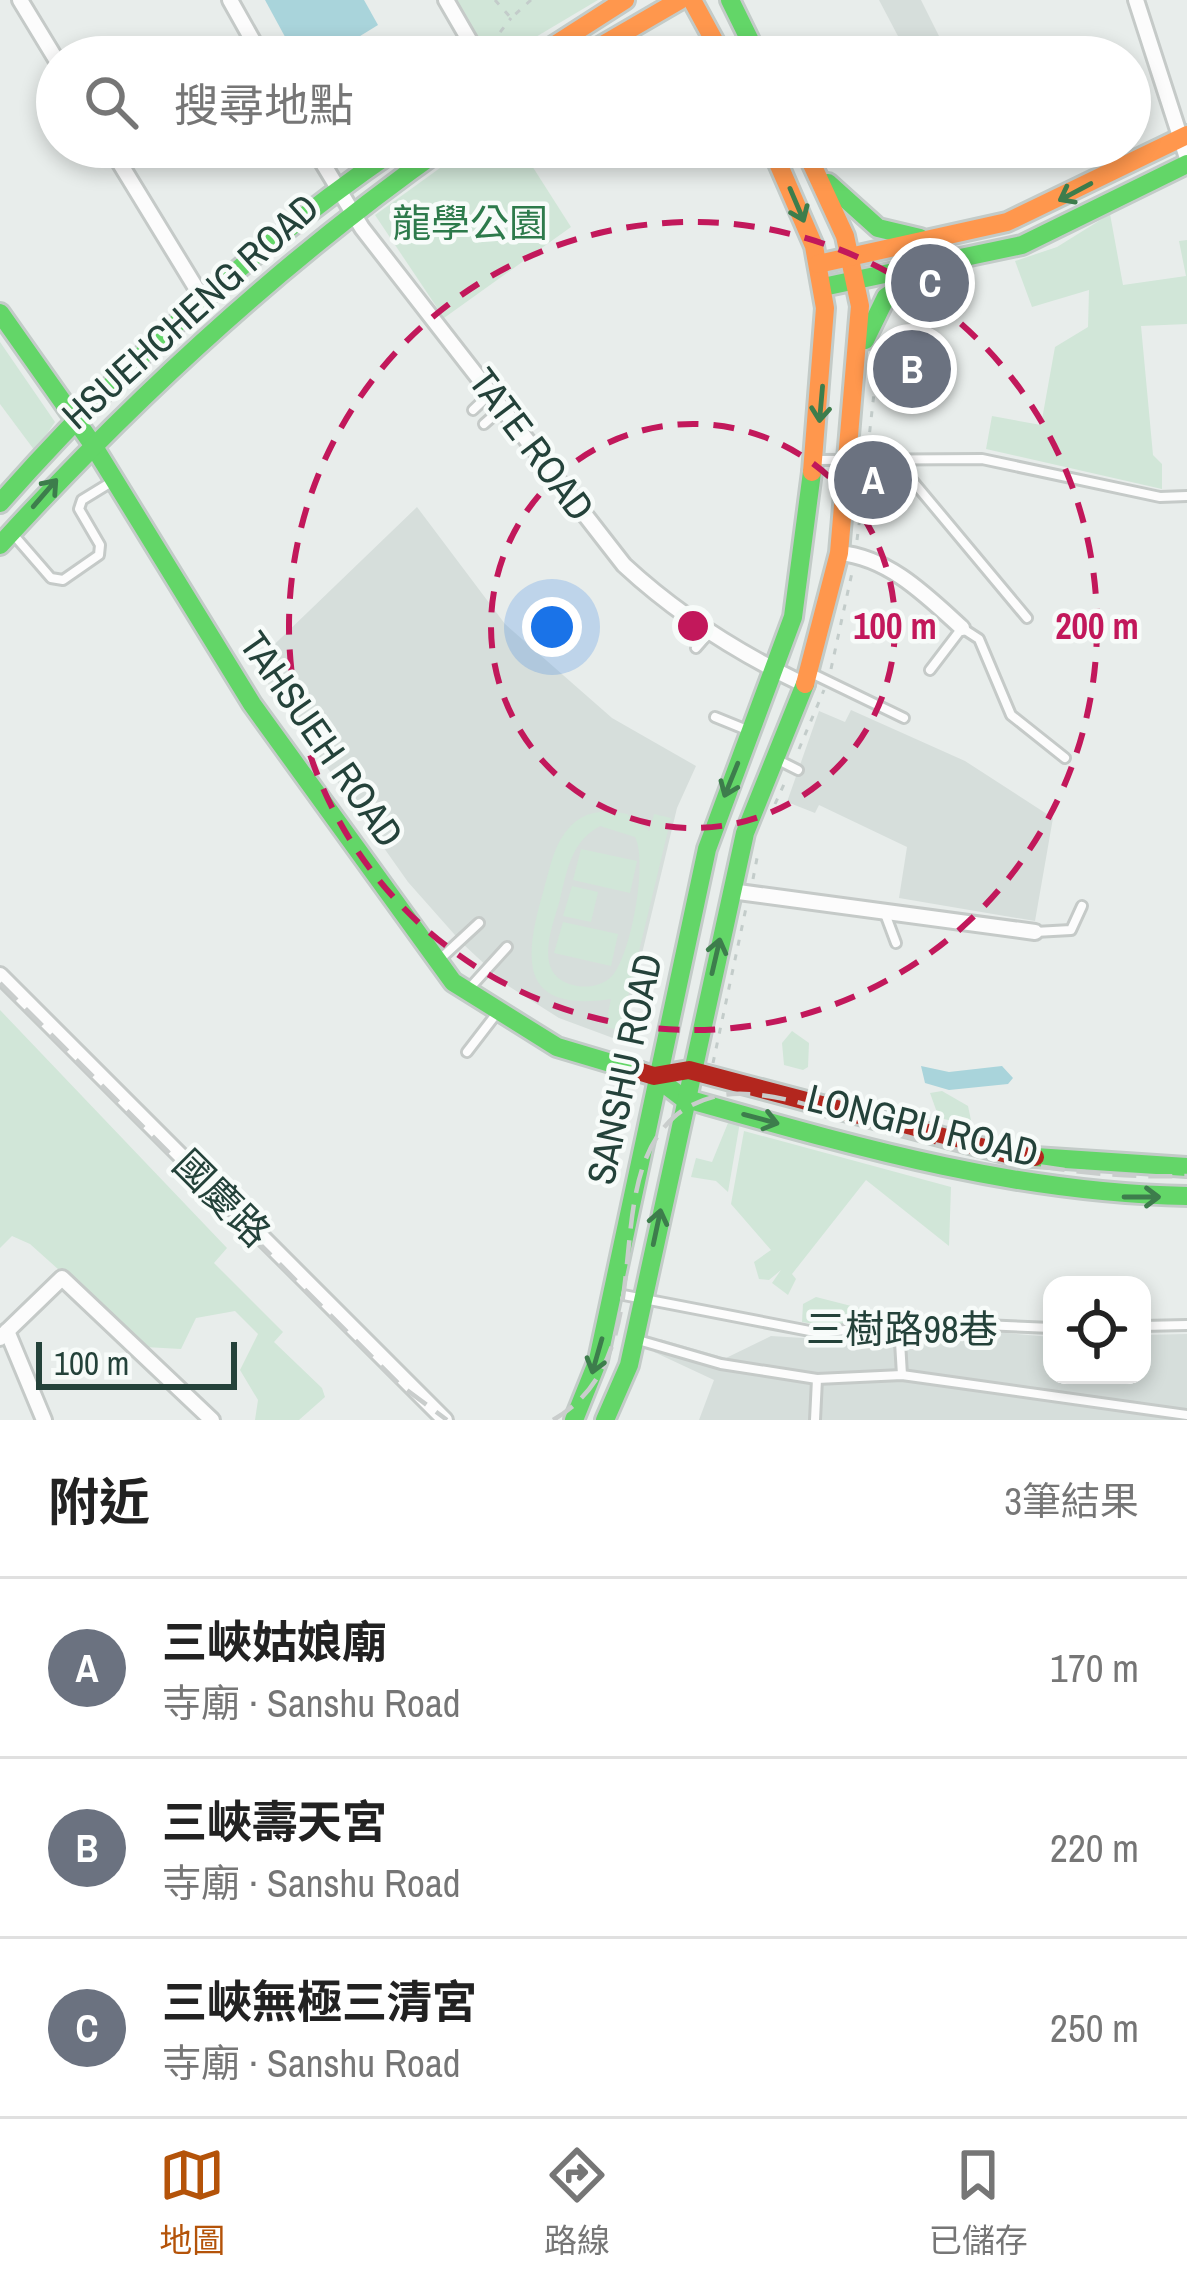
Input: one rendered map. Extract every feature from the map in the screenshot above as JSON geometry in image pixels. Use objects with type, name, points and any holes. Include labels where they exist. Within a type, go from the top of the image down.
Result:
[{"type":"street","points":[[20,0],[42,36]]},
{"type":"street","points":[[230,0],[250,36]]},
{"type":"street","points":[[446,0],[467,36]]},
{"type":"street","points":[[569,36],[625,0]]},
{"type":"street","points":[[618,36],[680,0]]},
{"type":"street","points":[[692,0],[712,36]]},
{"type":"street","points":[[730,0],[748,36]]},
{"type":"street","points":[[1136,0],[1148,36]]},
{"type":"street","points":[[823,287],[1041,238],[1187,161],[1151,43]]},
{"type":"street","points":[[1151,153],[1183,136]]},
{"type":"street","points":[[123,168],[205,301]]},
{"type":"street","name":"TATE ROAD","points":[[325,168],[350,210],[625,565],[670,607],[709,633],[775,670],[808,678]]},
{"type":"street","name":"HSUEHCHENG ROAD","points":[[0,503],[75,419],[336,188],[366,168]]},
{"type":"street","name":"HSUEHCHENG ROAD","points":[[6,538],[91,442],[350,210],[412,168]]},
{"type":"street","name":"SANSHU ROAD","points":[[574,1420],[598,1360],[654,1076],[707,849],[793,617],[816,460],[823,287],[779,168]]},
{"type":"street","name":"SANSHU ROAD","points":[[605,1420],[634,1339],[689,1070],[739,896],[745,833],[808,678],[838,553],[855,397],[856,282],[852,258],[813,168]]},
{"type":"street","points":[[818,168],[834,191],[878,228],[912,238],[942,238]]},
{"type":"street","points":[[818,264],[942,238],[1046,208],[1122,168]]},
{"type":"street","points":[[855,397],[868,327],[886,297],[905,281],[967,257]]},
{"type":"street","name":"TAHSUEH ROAD","points":[[0,313],[113,481],[161,542],[252,704],[438,961],[466,992],[557,1047],[654,1076],[689,1070]]},
{"type":"street","points":[[838,553],[866,555],[926,595],[962,628]]},
{"type":"street","points":[[751,734],[778,753]]},
{"type":"street","points":[[739,896],[1035,932]]},
{"type":"street","name":"國慶路","points":[[0,975],[445,1420]]},
{"type":"street","name":"LONGPU ROAD","points":[[689,1070],[1011,1155],[1187,1167]]},
{"type":"street","name":"LONGPU ROAD","points":[[654,1076],[683,1098],[1011,1184],[1103,1197],[1187,1196]]},
{"type":"street","points":[[44,1420],[3,1335],[62,1279],[212,1420]]},
{"type":"lane","points":[[473,410],[492,392]]},
{"type":"lane","points":[[484,424],[503,406]]},
{"type":"lane","points":[[816,460],[982,459],[1160,497],[1187,496]]},
{"type":"lane","points":[[895,460],[1027,618]]},
{"type":"lane","points":[[6,538],[52,578],[63,580],[99,555],[100,545],[79,509],[82,500],[113,481]]},
{"type":"lane","points":[[930,670],[962,628],[979,639],[1004,706],[1065,758]]},
{"type":"lane","points":[[696,648],[709,633]]},
{"type":"lane","points":[[808,678],[904,718]]},
{"type":"lane","points":[[715,717],[751,734]]},
{"type":"lane","points":[[778,753],[798,770]]},
{"type":"lane","points":[[1035,932],[1071,930],[1082,906]]},
{"type":"lane","points":[[883,910],[896,943]]},
{"type":"lane","points":[[438,961],[479,923]]},
{"type":"lane","points":[[466,992],[507,947]]},
{"type":"lane","points":[[467,1052],[498,1012]]},
{"type":"lane","name":"三樹路98巷","points":[[612,1293],[820,1333],[899,1325],[1043,1328]]},
{"type":"lane","points":[[899,1325],[902,1375]]},
{"type":"lane","points":[[1151,1326],[1187,1325]]},
{"type":"lane","points":[[634,1339],[721,1364],[817,1379],[902,1375],[1187,1415]]},
{"type":"lane","points":[[815,1420],[817,1379]]},
{"type":"path","points":[[495,0],[511,18]]},
{"type":"path","points":[[496,36],[531,0]]},
{"type":"path","points":[[868,447],[879,344]]},
{"type":"path","points":[[769,818],[785,782]]},
{"type":"path","points":[[752,880],[761,836]]},
{"type":"path","points":[[712,1062],[739,896]]},
{"type":"shaded area","points":[[879,0],[921,0],[939,36],[898,36]]},
{"type":"shaded area","points":[[417,507],[505,624],[612,718],[696,766],[677,808],[621,1041],[559,1018],[507,985],[462,943],[408,882],[254,664]]},
{"type":"shaded area","points":[[851,710],[965,761],[1053,818],[1035,921],[899,898],[907,847],[819,805],[815,813],[787,802],[819,711],[845,722]]},
{"type":"shaded area","points":[[934,1327],[1043,1336],[1043,1384],[1151,1384],[1151,1335],[1187,1334],[1187,1420],[699,1420],[714,1380],[654,1352],[660,1339],[726,1358],[771,1336],[852,1341]]},
{"type":"green space","points":[[446,0],[598,0],[537,36],[467,36]]},
{"type":"green space","name":"龍學公園","points":[[440,168],[533,168],[571,227],[444,318],[375,215]]},
{"type":"green space","points":[[1110,214],[1123,285],[1186,276],[1179,241],[1187,240],[1187,324],[1141,326],[1153,455],[1162,464],[1162,489],[986,449],[992,416],[1041,425],[1055,347],[1088,327],[1089,290],[1032,307],[1015,261],[1057,247]]},
{"type":"green space","points":[[0,342],[55,422],[35,451],[0,404]]},
{"type":"green space","points":[[610,811],[627,814],[649,831],[654,814],[671,818],[620,1030],[605,1027],[611,999],[558,997],[543,988],[532,957],[537,914],[558,844],[579,819]],"holes":[[[600,826],[635,837],[638,887],[631,930],[618,966],[608,980],[595,985],[563,981],[550,964],[549,940],[576,849]]]},
{"type":"green space","points":[[581,849],[637,861],[630,893],[573,880]]},
{"type":"green space","points":[[572,886],[598,892],[591,922],[563,916]]},
{"type":"green space","points":[[563,922],[618,934],[611,966],[554,953]]},
{"type":"green space","points":[[0,1010],[227,1248],[214,1263],[283,1332],[274,1342],[322,1388],[325,1397],[299,1420],[255,1420],[258,1400],[240,1370],[258,1334],[235,1311],[196,1318],[181,1349],[145,1347],[30,1244],[12,1236],[0,1248]]},
{"type":"green space","points":[[792,1031],[809,1043],[808,1067],[803,1070],[784,1065],[782,1043]]},
{"type":"green space","points":[[942,1091],[968,1106],[972,1125],[939,1118],[930,1093]]},
{"type":"green space","points":[[740,1122],[728,1192],[716,1181],[691,1177],[696,1158],[712,1162],[728,1123]]},
{"type":"green space","points":[[744,1131],[951,1187],[949,1246],[866,1180],[792,1274],[796,1279],[788,1295],[772,1283],[781,1270],[769,1280],[759,1279],[754,1262],[771,1250],[731,1204]]},
{"type":"green space","points":[[816,1297],[867,1310],[869,1323],[831,1327],[802,1322],[803,1304]]},
{"type":"water","points":[[265,0],[364,0],[378,25],[360,36],[285,36]]},
{"type":"water","points":[[921,1066],[949,1072],[1002,1066],[1013,1078],[1008,1084],[949,1090],[925,1083]]},
{"type":"railway","points":[[0,983],[400,1385],[447,1420]]},
{"type":"railway","points":[[553,1420],[587,1391],[608,1355],[620,1314],[638,1185],[651,1148],[674,1117],[701,1101],[732,1094],[776,1097],[1012,1162],[1116,1175],[1187,1176]]},
{"type":"traffic: fast","points":[[730,0],[748,36]]},
{"type":"traffic: fast","points":[[823,287],[1022,245],[1187,164]]},
{"type":"traffic: fast","points":[[0,503],[188,313],[369,168]]},
{"type":"traffic: fast","points":[[0,545],[211,334],[324,237],[415,168]]},
{"type":"traffic: fast","points":[[828,183],[878,228],[920,238]]},
{"type":"traffic: fast","points":[[865,340],[886,297],[917,276]]},
{"type":"traffic: fast","points":[[0,313],[91,442],[252,704],[453,982],[557,1047],[641,1072]]},
{"type":"traffic: fast","points":[[574,1420],[598,1360],[707,849],[793,617],[812,472]]},
{"type":"traffic: fast","points":[[605,1420],[629,1365],[745,833],[805,684]]},
{"type":"traffic: fast","points":[[654,1076],[683,1098],[932,1164],[1058,1186],[1187,1196]]},
{"type":"traffic: fast","points":[[1035,1157],[1187,1167]]},
{"type":"traffic: slow","points":[[569,36],[625,0]]},
{"type":"traffic: slow","points":[[618,36],[680,0]]},
{"type":"traffic: slow","points":[[692,0],[712,36]]},
{"type":"traffic: slow","points":[[1151,152],[1187,135]]},
{"type":"traffic: slow","points":[[780,168],[814,246],[825,308],[812,472]]},
{"type":"traffic: slow","points":[[805,684],[839,553],[860,306],[845,236],[814,168]]},
{"type":"traffic: slow","points":[[818,264],[1007,222],[1119,168]]},
{"type":"traffic: jam","points":[[641,1072],[654,1076],[689,1070],[1011,1155],[1035,1157]]},
{"type":"place","name":"三峽無極三清宮","points":[[930,283]]},
{"type":"place","name":"三峽壽天宮","points":[[912,369]]},
{"type":"place","name":"三峽姑娘廟","points":[[873,480]]}]
